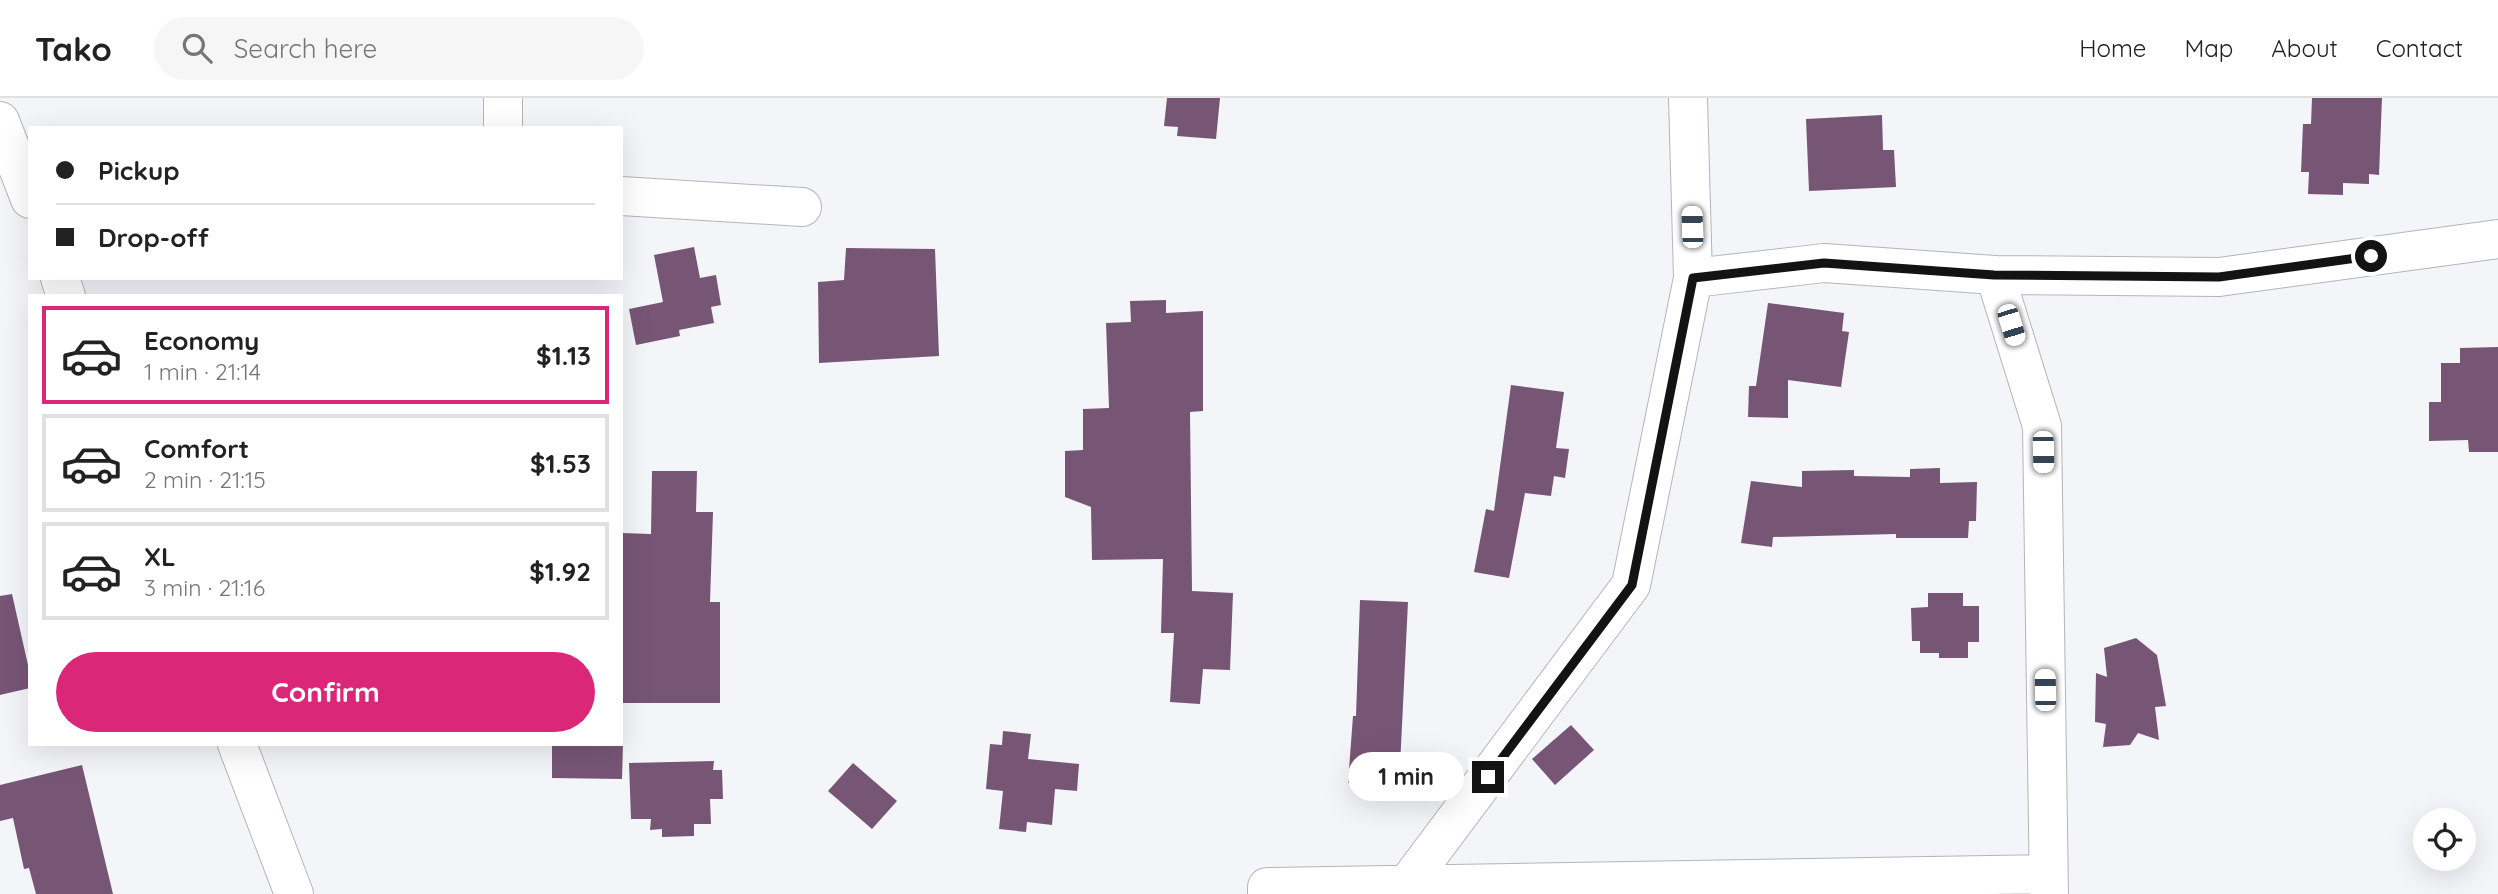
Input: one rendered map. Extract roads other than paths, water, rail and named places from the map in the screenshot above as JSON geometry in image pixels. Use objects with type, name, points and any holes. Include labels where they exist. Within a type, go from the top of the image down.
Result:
[{"type":"street","points":[[502,98],[503,126]]},
{"type":"street","points":[[1408,883],[1632,585],[1693,278],[1688,98]]},
{"type":"street","points":[[11,128],[28,192]]},
{"type":"street","points":[[623,196],[802,207]]},
{"type":"street","points":[[1693,278],[1824,263],[1994,275],[2219,277],[2498,239]]},
{"type":"street","points":[[1267,894],[1267,887],[1408,883],[2048,884],[2042,426],[1994,275]]},
{"type":"street","points":[[238,746],[294,894]]}]
